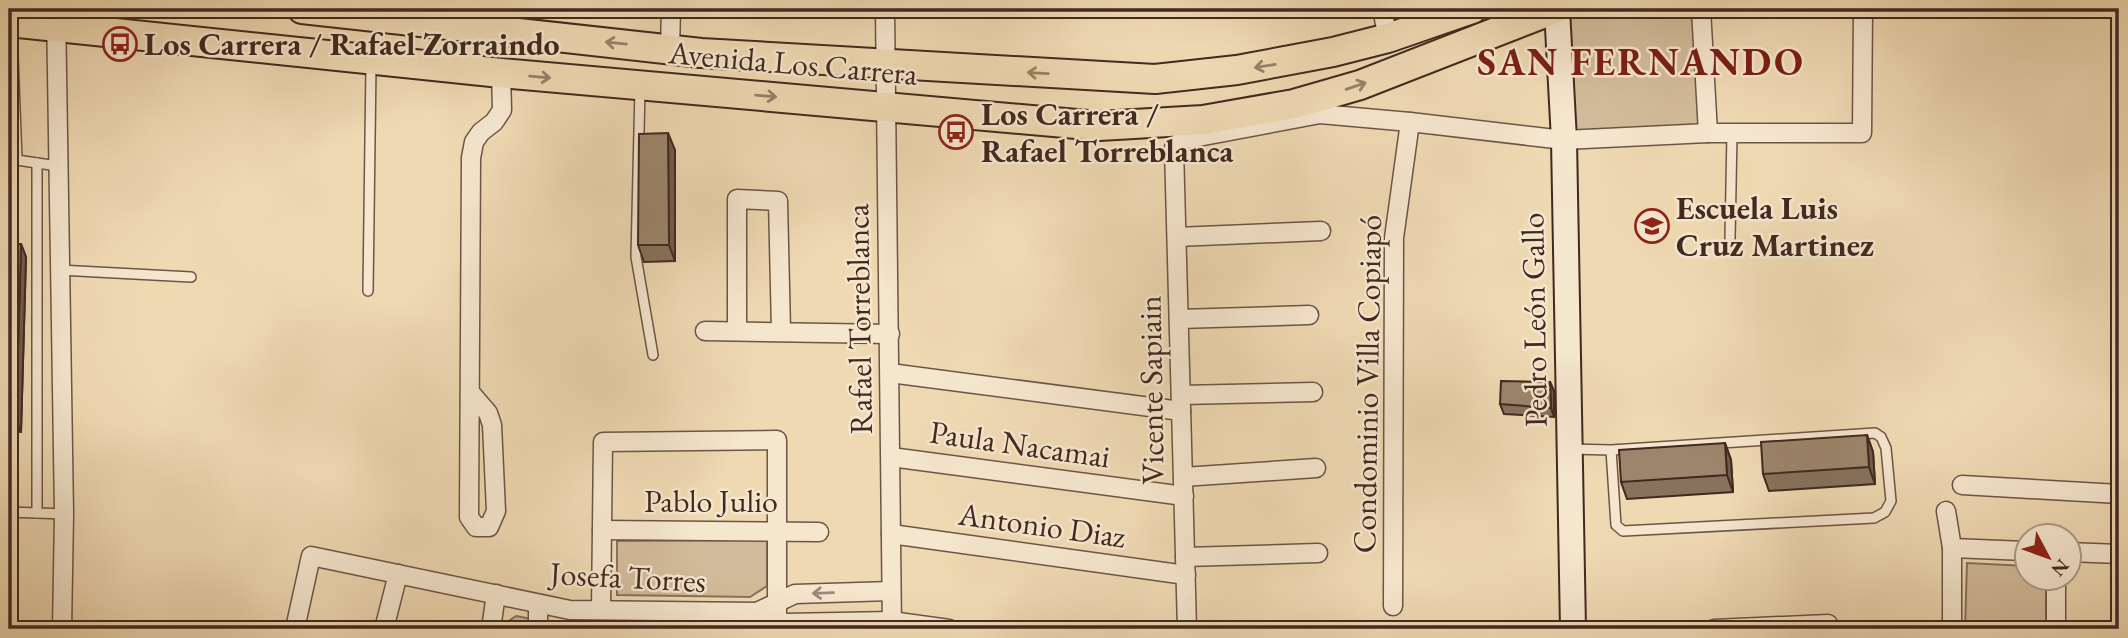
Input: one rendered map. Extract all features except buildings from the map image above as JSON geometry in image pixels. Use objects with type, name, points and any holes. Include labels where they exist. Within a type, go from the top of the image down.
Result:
[{"type":"main road","name":"Avenida Los Carrera","points":[[302,9],[701,53],[1155,79],[1277,64],[1388,38],[1472,9]]},
{"type":"main road","name":"Avenida Los Carrera","points":[[9,22],[56,18],[371,60],[1099,126],[1231,116],[1294,104],[1338,92],[1556,9]]},
{"type":"street","points":[[670,49],[671,9]]},
{"type":"street","name":"Rafael Torreblanca","points":[[885,9],[891,625]]},
{"type":"street","points":[[1382,9],[1388,38]]},
{"type":"street","name":"Pedro León Gallo","points":[[1556,9],[1564,140],[1573,629]]},
{"type":"street","points":[[1701,9],[1708,133]]},
{"type":"street","points":[[1410,122],[1564,140],[1708,133],[1862,133],[1863,9]]},
{"type":"street","points":[[56,18],[64,514],[62,629]]},
{"type":"street","points":[[470,392],[488,413],[492,425],[496,512],[489,527],[476,527],[469,517],[471,158],[474,142],[502,110],[501,73]]},
{"type":"street","name":"Vicente Sapiain","points":[[1187,629],[1174,148],[1182,140],[1320,114],[1410,122]]},
{"type":"street","name":"Condominio Villa Copiapó","points":[[1393,606],[1394,238],[1410,122]]},
{"type":"street","points":[[737,331],[737,199],[778,201],[780,331]]},
{"type":"street","points":[[1177,237],[1321,231]]},
{"type":"street","points":[[1179,319],[1309,315]]},
{"type":"street","points":[[705,331],[890,334]]},
{"type":"street","points":[[890,373],[1181,403],[1313,392]]},
{"type":"street","points":[[601,610],[603,442],[777,440],[777,617],[785,623],[948,629]]},
{"type":"street","name":"Paula Nacamai","points":[[891,457],[1184,496]]},
{"type":"street","points":[[1183,477],[1316,468]]},
{"type":"street","points":[[1962,485],[2119,494]]},
{"type":"street","points":[[1946,511],[1952,548],[1952,629]]},
{"type":"street","name":"Pablo Julio","points":[[602,530],[820,532]]},
{"type":"street","name":"Antonio Diaz","points":[[891,534],[1186,566],[1318,552]]},
{"type":"street","points":[[1952,548],[2012,550]]},
{"type":"street","points":[[2082,553],[2119,554]]},
{"type":"street","name":"Josefa Torres","points":[[296,624],[311,556],[570,610],[645,610],[735,620],[757,612],[777,617],[795,594],[891,590]]},
{"type":"street","points":[[384,629],[398,574]]},
{"type":"street","points":[[2056,592],[2056,629]]},
{"type":"street","points":[[491,629],[496,594]]},
{"type":"street","points":[[538,604],[538,629]]},
{"type":"street","points":[[643,629],[645,610]]},
{"type":"street","points":[[1714,629],[1828,624]]},
{"type":"lane","points":[[9,55],[13,55],[17,160],[58,166]]},
{"type":"lane","points":[[368,290],[371,60]]},
{"type":"lane","points":[[640,85],[636,257],[653,355]]},
{"type":"lane","points":[[1730,238],[1732,134]]},
{"type":"lane","points":[[37,163],[37,513]]},
{"type":"lane","points":[[59,270],[191,277]]},
{"type":"lane","points":[[1570,449],[1611,450],[1875,433],[1881,437],[1886,448],[1891,501],[1885,512],[1874,518],[1623,531],[1616,525],[1611,450]]},
{"type":"lane","points":[[9,512],[64,514]]},
{"type":"shaded area","points":[[1574,9],[1696,9],[1704,129],[1572,136],[1562,12]]},
{"type":"shaded area","points":[[767,540],[767,586],[750,597],[617,595],[617,541]]},
{"type":"shaded area","points":[[1967,563],[2012,565],[2012,592],[2046,592],[2046,629],[1965,629]]},
{"type":"shaded area","points":[[516,616],[532,619],[532,629],[502,629],[503,625]]},
{"type":"place","name":"Los Carrera / Rafael Zorraindo","points":[[120,44]]},
{"type":"place","name":"Los Carrera / Rafael Torreblanca","points":[[956,132]]},
{"type":"place","name":"Escuela Luis Cruz Martinez","points":[[1652,226]]},
{"type":"district","name":"SAN FERNANDO","points":[[1641,61]]}]
